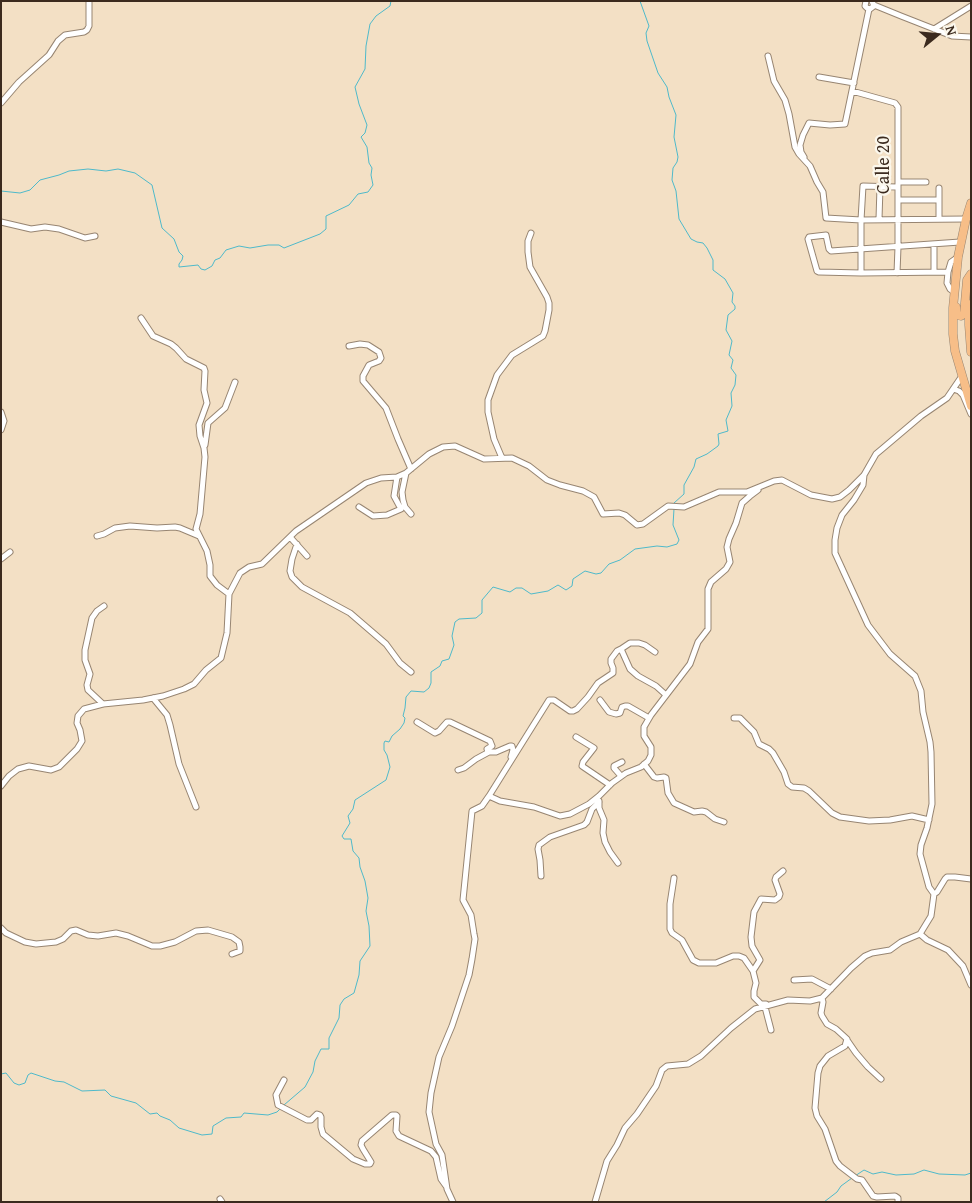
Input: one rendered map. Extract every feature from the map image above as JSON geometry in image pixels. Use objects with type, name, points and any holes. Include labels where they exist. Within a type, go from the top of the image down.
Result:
[{"type":"highway","points":[[971,203],[960,242],[956,266],[953,334],[955,351],[971,406]]},
{"type":"highway","points":[[956,266],[958,275],[956,312],[959,316],[964,312],[967,280],[970,277]]},
{"type":"highway","points":[[970,277],[971,352]]},
{"type":"street","points":[[1,103],[19,82],[49,55],[58,41],[65,35],[87,30],[89,26],[89,1]]},
{"type":"street","points":[[866,1],[865,6],[868,9],[846,124],[811,122],[808,124],[800,145],[823,194],[826,218],[861,220],[966,219]]},
{"type":"street","points":[[868,9],[872,8],[873,3],[952,36],[971,37]]},
{"type":"street","points":[[934,28],[971,6]]},
{"type":"street","points":[[768,56],[774,81],[785,100],[795,147],[807,162]]},
{"type":"street","points":[[819,76],[854,82]]},
{"type":"street","name":"Calle 20","points":[[852,91],[897,104],[897,273]]},
{"type":"street","points":[[861,274],[863,186],[880,187],[926,182]]},
{"type":"street","points":[[879,219],[880,187]]},
{"type":"street","points":[[939,188],[939,219]]},
{"type":"street","points":[[898,200],[939,200]]},
{"type":"street","points":[[1,222],[31,229],[45,227],[59,229],[85,238],[95,236]]},
{"type":"street","points":[[502,458],[494,439],[488,412],[488,400],[497,375],[512,355],[543,336],[549,310],[547,298],[530,266],[528,242],[531,233]]},
{"type":"street","points":[[948,272],[861,274],[818,272],[808,239],[825,234],[831,251],[960,242]]},
{"type":"street","points":[[934,244],[934,272]]},
{"type":"street","points":[[954,292],[947,283],[948,272],[951,262],[958,257]]},
{"type":"street","points":[[141,318],[153,336],[171,344],[186,359],[204,368],[206,371],[204,390],[208,403],[199,425],[205,456],[203,489],[196,529],[207,551],[210,576],[217,585],[229,594]]},
{"type":"street","points":[[349,346],[368,345],[379,352],[381,358],[379,361],[369,365],[363,376],[363,381],[386,408],[411,469]]},
{"type":"street","points":[[1,786],[18,769],[28,766],[51,770],[59,767],[78,749],[82,741],[77,723],[78,716],[84,709],[102,704],[153,698],[173,693],[194,684],[206,670],[221,658],[227,633],[229,594],[240,573],[249,567],[262,564],[296,531],[366,483],[381,478],[398,477],[406,473],[429,454],[443,447],[455,446],[484,459],[512,458],[529,466],[547,480],[583,491],[595,499],[601,512],[604,514],[619,513],[637,525],[643,524],[668,506],[684,507],[719,492],[747,492],[774,481],[782,480],[805,493],[818,497],[840,497],[850,490],[864,475],[876,454],[921,416],[947,398],[962,376]]},
{"type":"street","points":[[204,448],[208,424],[225,408],[235,382]]},
{"type":"street","points":[[953,389],[964,395],[971,414]]},
{"type":"street","points":[[1,412],[4,421],[1,430]]},
{"type":"street","points":[[406,473],[402,492],[405,507],[411,514]]},
{"type":"street","points":[[864,475],[863,485],[854,500],[842,514],[837,528],[835,553],[868,625],[886,650],[914,676],[918,683],[930,742],[932,804],[920,854],[929,887],[934,894]]},
{"type":"street","points":[[359,507],[373,516],[387,515],[401,509],[394,496],[398,477]]},
{"type":"street","points":[[541,876],[539,845],[550,837],[584,825],[592,809],[610,785],[621,776],[648,761],[651,755],[651,747],[644,736],[644,727],[690,664],[698,642],[708,629],[708,589],[711,582],[726,569],[730,562],[727,547],[742,503],[762,487]]},
{"type":"street","points":[[97,536],[115,528],[130,526],[175,527],[200,536]]},
{"type":"street","points":[[290,537],[308,556]]},
{"type":"street","points":[[296,544],[290,571],[292,576],[302,587],[350,613],[386,644],[400,663],[411,672]]},
{"type":"street","points":[[1,559],[10,552]]},
{"type":"street","points":[[102,704],[88,690],[87,685],[90,674],[85,660],[85,650],[92,618],[104,606]]},
{"type":"street","points":[[447,1189],[442,1156],[436,1144],[429,1112],[439,1057],[452,1026],[469,975],[475,939],[471,915],[464,900],[472,811],[482,806],[489,796],[550,699],[570,711],[574,711],[588,697],[598,683],[613,673],[611,659],[616,651],[630,643],[639,643],[655,652]]},
{"type":"street","points":[[621,649],[635,674],[656,686],[666,695]]},
{"type":"street","points":[[153,698],[167,714],[179,764],[196,807]]},
{"type":"street","points":[[600,700],[609,712],[620,713],[622,707],[628,706],[649,718]]},
{"type":"street","points":[[734,718],[740,718],[754,732],[759,744],[773,753],[784,772],[788,784],[792,787],[804,788],[809,791],[832,813],[840,817],[868,820],[890,820],[912,816],[929,820]]},
{"type":"street","points":[[417,722],[435,732],[439,731],[447,722],[450,722],[490,741],[492,746],[487,750],[488,752]]},
{"type":"street","points":[[576,737],[594,748],[582,766],[610,785]]},
{"type":"street","points":[[458,770],[488,752],[499,751],[511,746],[513,748],[512,760]]},
{"type":"street","points":[[621,776],[614,766],[622,762]]},
{"type":"street","points":[[644,764],[654,777],[666,778],[668,793],[674,803],[694,812],[706,812],[715,819],[724,822]]},
{"type":"street","points":[[489,796],[500,801],[534,807],[560,816],[570,814],[599,799]]},
{"type":"street","points":[[599,799],[604,820],[603,833],[605,842],[618,863]]},
{"type":"street","points":[[753,971],[760,960],[752,946],[751,937],[754,912],[761,899],[775,900],[779,898],[780,894],[775,880],[783,870]]},
{"type":"street","points":[[595,1202],[607,1161],[625,1128],[656,1086],[662,1070],[668,1066],[688,1064],[701,1056],[755,1009],[788,1000],[810,1001],[822,998],[865,956],[890,950],[901,942],[920,934],[931,916],[934,894],[945,879],[955,877],[971,879]]},
{"type":"street","points":[[674,878],[670,904],[670,929],[672,933],[682,940],[693,960],[700,963],[716,963],[732,956],[744,958],[753,971],[756,983],[754,997],[761,1004],[772,1004]]},
{"type":"street","points":[[1,928],[6,933],[25,942],[36,944],[56,942],[63,939],[71,931],[76,930],[88,935],[98,936],[116,933],[152,946],[175,942],[196,931],[208,930],[232,937],[239,942],[240,951],[232,954]]},
{"type":"street","points":[[920,934],[951,953],[963,966],[971,985]]},
{"type":"street","points":[[794,980],[812,979],[831,989]]},
{"type":"street","points":[[822,998],[821,1013],[827,1024],[847,1039],[856,1053],[881,1079]]},
{"type":"street","points":[[765,1006],[771,1030]]},
{"type":"street","points":[[847,1039],[846,1046],[828,1056],[820,1066],[815,1108],[817,1116],[826,1129],[836,1161],[844,1170],[862,1180],[874,1196],[895,1196],[898,1198],[898,1202]]},
{"type":"street","points":[[284,1080],[276,1095],[278,1105],[307,1120],[311,1120],[317,1114],[320,1115],[323,1134],[353,1159],[365,1164],[372,1162],[361,1145],[362,1141],[392,1115],[396,1115],[398,1118],[396,1131],[399,1136],[431,1151],[436,1157],[441,1179],[453,1202]]},
{"type":"waterway","points":[[1,191],[20,193],[30,190],[40,180],[69,171],[88,169],[106,171],[118,169],[135,173],[152,185],[162,228],[174,239],[179,252],[183,256],[179,267],[198,265],[201,269],[205,270],[212,266],[215,260],[220,258],[226,250],[239,246],[250,248],[279,245],[284,248],[320,234],[326,229],[326,216],[349,205],[358,194],[368,192],[373,185],[372,168],[369,163],[367,147],[361,137],[365,133],[367,125],[355,87],[365,69],[366,46],[370,24],[376,16],[390,6],[391,1]]},
{"type":"waterway","points":[[640,1],[649,26],[646,33],[647,41],[658,73],[667,87],[676,115],[674,137],[678,157],[673,168],[672,180],[676,191],[679,219],[691,239],[703,243],[707,248],[713,260],[713,270],[725,279],[733,293],[732,302],[735,306],[735,309],[728,315],[726,330],[732,341],[729,355],[733,360],[731,368],[736,375],[735,385],[731,393],[732,406],[726,420],[728,431],[718,434],[718,446],[696,459],[694,467],[684,485],[684,494],[674,505]]},
{"type":"waterway","points":[[284,1105],[305,1087],[313,1072],[315,1061],[321,1049],[329,1049],[329,1038],[339,1018],[340,1005],[344,999],[354,993],[359,975],[360,961],[370,946],[366,911],[368,898],[365,881],[359,858],[353,851],[351,839],[344,839],[342,836],[350,823],[348,816],[353,809],[355,800],[386,780],[390,767],[384,750],[384,743],[385,741],[389,742],[404,723],[405,718],[403,716],[406,697],[411,691],[424,692],[429,688],[431,672],[440,666],[442,661],[449,659],[454,645],[452,636],[455,622],[459,619],[476,618],[482,613],[482,600],[493,587],[510,592],[516,588],[522,588],[531,594],[548,591],[558,585],[566,590],[572,586],[573,579],[585,571],[596,574],[601,573],[609,564],[620,560],[635,549],[657,546],[667,547],[677,544],[679,540],[673,525],[674,509]]},
{"type":"waterway","points":[[1,1074],[6,1073],[14,1083],[19,1085],[25,1083],[28,1075],[31,1073],[64,1082],[82,1091],[105,1090],[111,1096],[136,1103],[150,1114],[157,1113],[170,1120],[179,1128],[202,1135],[212,1134],[213,1126],[226,1118],[241,1117],[244,1113],[268,1115],[277,1112],[281,1108]]},
{"type":"waterway","points":[[855,1176],[864,1170],[873,1174],[882,1172],[896,1175],[914,1174],[924,1170],[939,1174],[965,1175],[971,1173]]},
{"type":"waterway","points":[[824,1202],[852,1178]]}]
